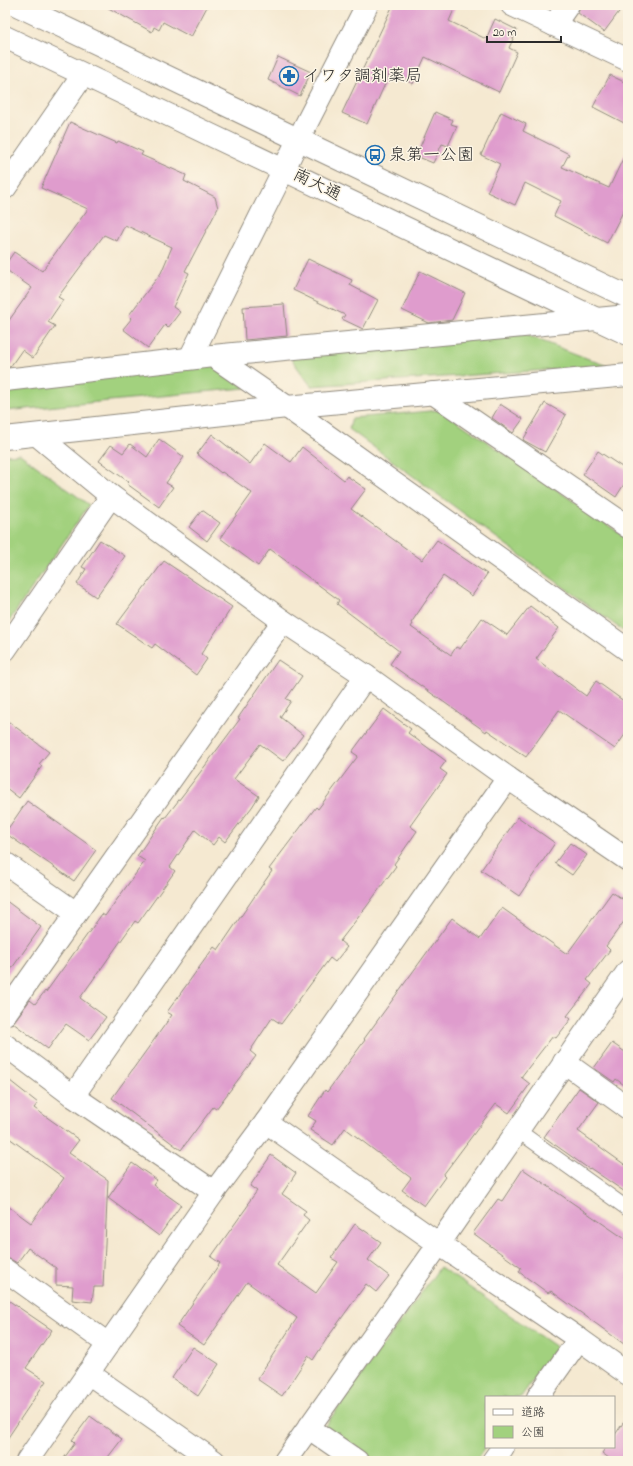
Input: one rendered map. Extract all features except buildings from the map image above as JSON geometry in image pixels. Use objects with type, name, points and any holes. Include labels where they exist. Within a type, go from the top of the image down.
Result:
[{"type":"street","name":"南大通","points":[[17,5],[628,297]]},
{"type":"street","points":[[190,358],[367,5]]},
{"type":"street","points":[[512,5],[628,60]]},
{"type":"street","points":[[554,25],[568,5]]},
{"type":"street","name":"南大通","points":[[5,37],[628,334]]},
{"type":"street","points":[[5,188],[83,75]]},
{"type":"street","points":[[5,380],[190,358],[628,316]]},
{"type":"street","points":[[213,356],[628,650]]},
{"type":"street","points":[[5,438],[287,407],[628,374]]},
{"type":"street","points":[[433,393],[628,527]]},
{"type":"street","points":[[37,435],[111,496],[283,621],[366,676],[508,778],[628,860]]},
{"type":"street","points":[[5,650],[111,496]]},
{"type":"street","points":[[5,1014],[283,621]]},
{"type":"street","points":[[73,1096],[366,676]]},
{"type":"street","points":[[27,1461],[214,1192],[266,1122],[508,778]]},
{"type":"street","points":[[5,863],[76,913]]},
{"type":"street","points":[[285,1461],[310,1428],[439,1244],[628,971]]},
{"type":"street","points":[[5,1045],[73,1096],[214,1192]]},
{"type":"street","points":[[564,1062],[628,1108]]},
{"type":"street","points":[[266,1122],[439,1244],[628,1374]]},
{"type":"street","points":[[5,1270],[108,1344]]},
{"type":"street","points":[[539,1396],[579,1339]]},
{"type":"street","points":[[88,1373],[214,1461]]},
{"type":"street","points":[[310,1428],[357,1461]]},
{"type":"street","points":[[493,1461],[502,1448]]},
{"type":"lane","points":[[517,1130],[628,1209]]},
{"type":"green space","points":[[524,334],[607,366],[311,386],[289,356]]},
{"type":"green space","points":[[211,363],[245,388],[5,411],[5,385]]},
{"type":"green space","points":[[441,410],[628,539],[628,629],[626,633],[349,429],[352,418]]},
{"type":"green space","points":[[20,454],[89,505],[5,627],[5,455]]},
{"type":"green space","points":[[440,1267],[556,1347],[522,1396],[485,1396],[485,1448],[476,1461],[375,1461],[325,1426]]},
{"type":"place","name":"イワタ調剤薬局","points":[[289,76]]},
{"type":"place","name":"泉第一公園","points":[[375,155]]}]
